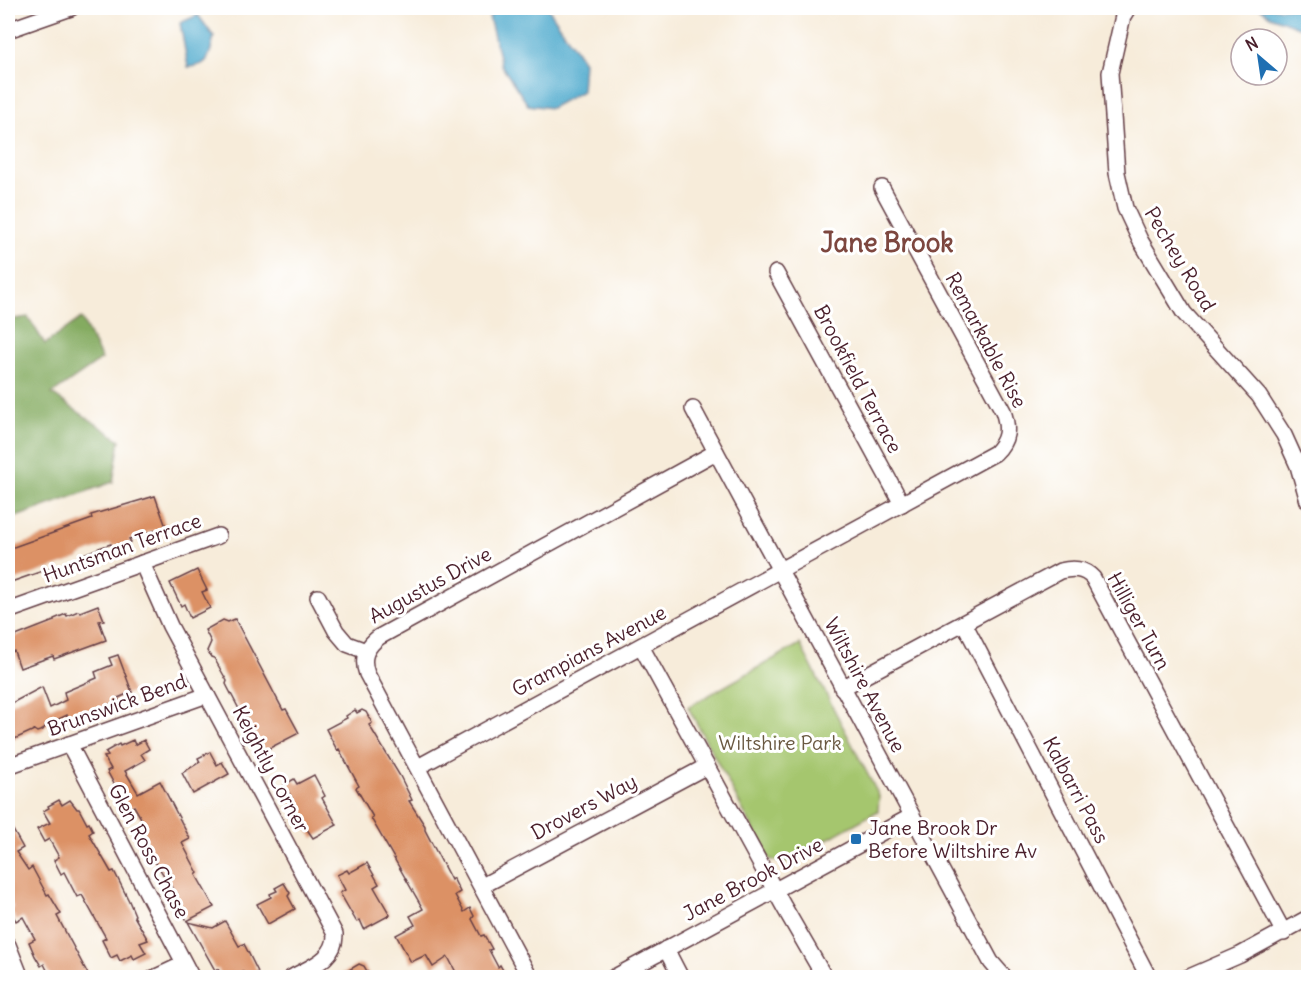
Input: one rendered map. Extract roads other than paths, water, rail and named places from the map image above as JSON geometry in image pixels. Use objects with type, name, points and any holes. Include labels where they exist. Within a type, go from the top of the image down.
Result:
[{"type":"street","points":[[8,30],[71,8]]},
{"type":"street","name":"Pechey Road","points":[[1128,8],[1123,16],[1110,73],[1117,172],[1125,208],[1140,240],[1184,313],[1259,396],[1284,435],[1308,501]]},
{"type":"street","name":"Remarkable Rise","points":[[780,571],[995,453],[1004,444],[1007,436],[1007,424],[1003,411],[882,188]]},
{"type":"street","name":"Brookfield Terrace","points":[[777,273],[902,504]]},
{"type":"street","name":"Wiltshire Avenue","points":[[693,410],[991,962],[1005,978]]},
{"type":"street","name":"Augustus Drive","points":[[531,978],[367,674],[364,666],[366,651],[370,644],[379,637],[716,452]]},
{"type":"street","name":"Huntsman Terrace","points":[[8,611],[218,536]]},
{"type":"street","name":"Keightly Corner","points":[[142,563],[160,605],[335,934],[335,944],[331,952],[322,961],[291,978]]},
{"type":"street","name":"Hilliger Turn","points":[[842,688],[1060,572],[1074,569],[1090,575],[1284,933]]},
{"type":"street","name":"Grampians Avenue","points":[[418,767],[780,571]]},
{"type":"street","points":[[318,597],[336,631],[347,644],[366,651]]},
{"type":"street","name":"Kalbarri Pass","points":[[964,623],[1149,978]]},
{"type":"street","points":[[641,646],[825,978]]},
{"type":"street","name":"Brunswick Bend","points":[[8,766],[207,695]]},
{"type":"street","name":"Glen Ross Chase","points":[[69,744],[192,978]]},
{"type":"street","name":"Drovers Way","points":[[482,886],[707,766]]},
{"type":"street","name":"Jane Brook Drive","points":[[613,978],[912,816]]},
{"type":"street","points":[[1187,978],[1240,955],[1308,918]]},
{"type":"street","points":[[8,945],[21,978]]},
{"type":"street","points":[[666,950],[681,978]]},
{"type":"street","points":[[154,978],[184,964]]},
{"type":"water","points":[[500,8],[548,8],[584,62],[582,91],[551,108],[528,105],[501,65],[489,17]]},
{"type":"water","points":[[1260,8],[1308,8],[1308,27],[1303,29],[1270,16]]},
{"type":"water","points":[[198,15],[214,37],[210,54],[205,62],[188,67],[180,23]]},
{"type":"place","name":"Jane Brook Dr Before Wiltshire Av","points":[[856,839]]},
{"type":"district","name":"Jane Brook","points":[[887,243]]},
{"type":"park label","name":"Wiltshire Park","points":[[780,743]]}]
